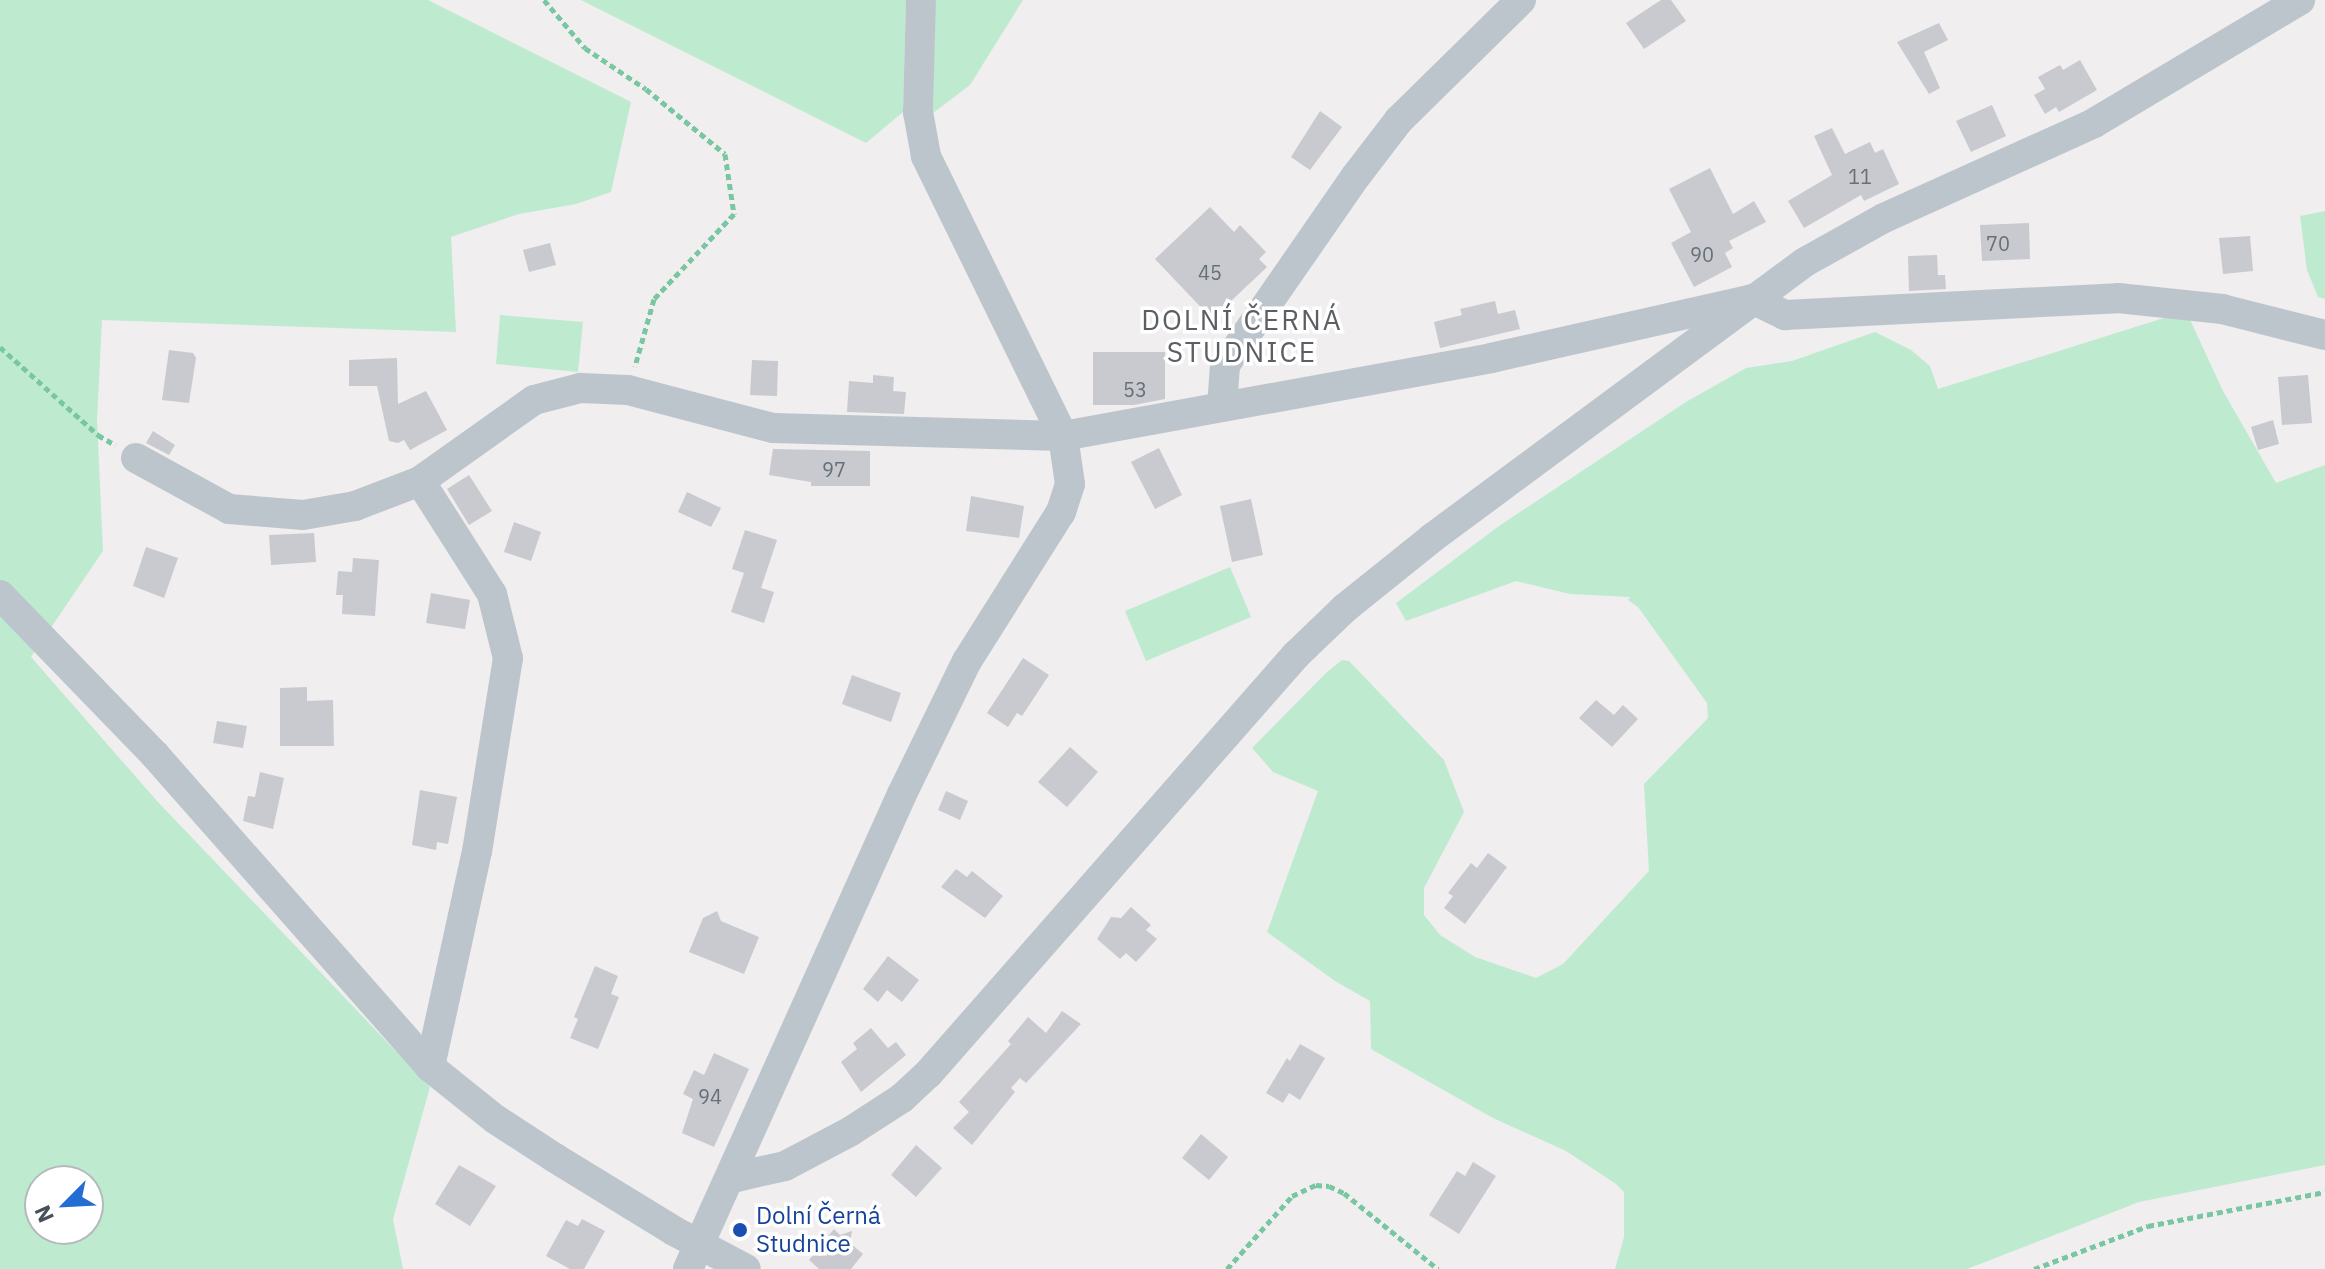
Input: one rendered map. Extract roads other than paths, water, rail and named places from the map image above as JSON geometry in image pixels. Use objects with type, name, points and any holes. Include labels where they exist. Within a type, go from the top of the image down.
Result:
[{"type":"street","points":[[695,1257],[902,794],[967,661],[1061,512],[1070,484],[1063,436],[926,156],[918,112],[921,0]]},
{"type":"street","points":[[1222,407],[1225,365],[1356,176],[1399,120],[1521,0]]},
{"type":"street","points":[[732,1178],[785,1166],[851,1131],[902,1098],[928,1074],[1296,655],[1345,608],[1432,538],[1805,262],[1884,218],[2094,123],[2300,0]]},
{"type":"street","points":[[136,458],[229,509],[303,515],[355,506],[420,481],[534,400],[580,388],[628,390],[773,428],[1063,436],[1491,358],[1752,299],[1785,315],[2118,298],[2222,309],[2325,335]]},
{"type":"street","points":[[420,481],[492,594],[508,658],[477,851],[430,1067]]},
{"type":"street","points":[[0,595],[155,755],[430,1067],[495,1119],[695,1257],[746,1269]]},
{"type":"place","name":"Dolní Černá Studnice","points":[[740,1230]]},
{"type":"district","name":"DOLNÍ ČERNÁ STUDNICE","points":[[1242,336]]}]
